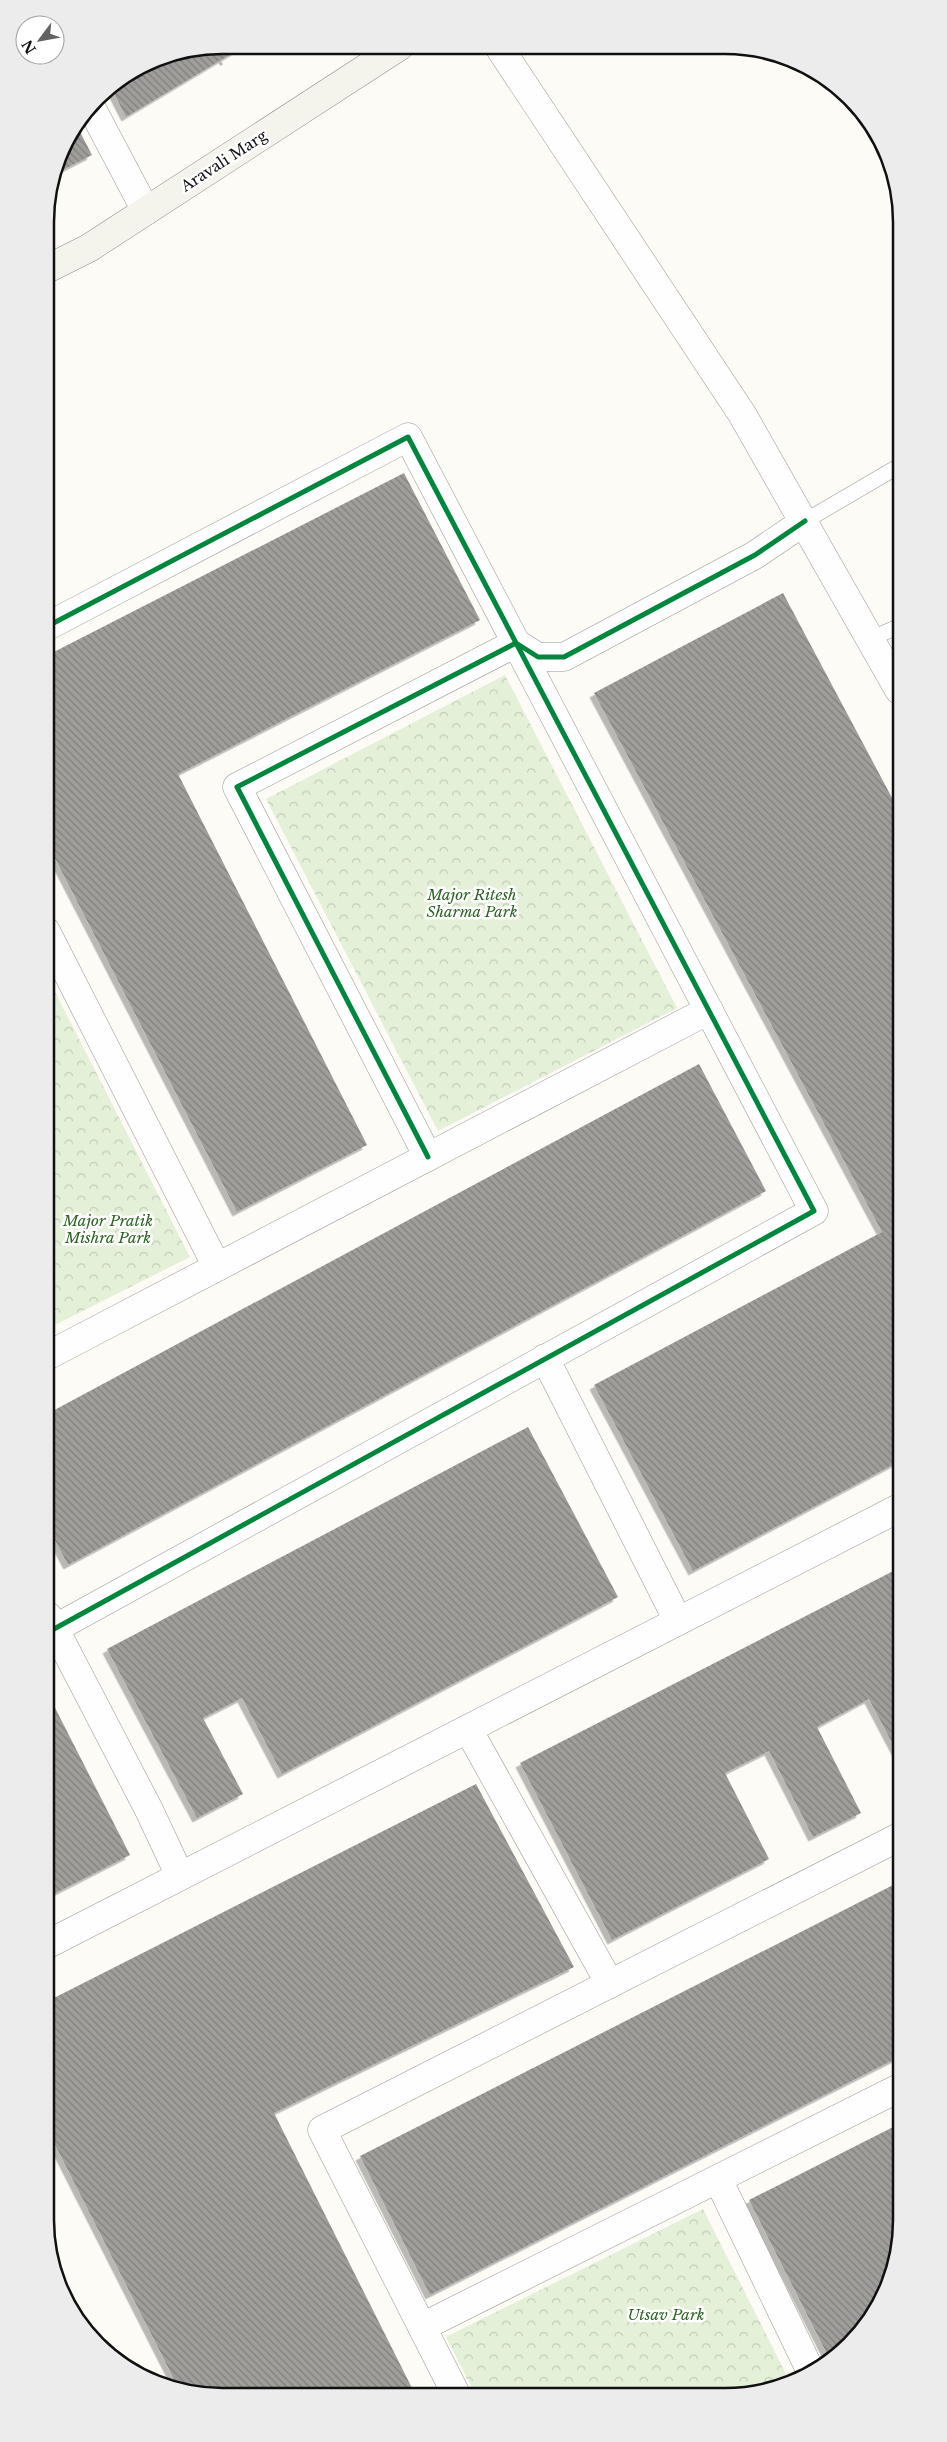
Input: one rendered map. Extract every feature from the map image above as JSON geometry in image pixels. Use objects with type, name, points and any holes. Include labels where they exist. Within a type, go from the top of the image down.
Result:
[{"type":"street","name":"Aravali Marg","points":[[54,266],[89,248],[388,54]]},
{"type":"street","points":[[504,54],[742,414],[805,521],[893,679]]},
{"type":"street","points":[[94,113],[146,211]]},
{"type":"street","points":[[54,623],[408,437],[814,1211],[545,1358],[54,1620]]},
{"type":"street","points":[[516,643],[538,658],[564,657],[755,555],[805,521]]},
{"type":"street","points":[[428,1157],[237,787],[516,643]]},
{"type":"street","points":[[54,947],[217,1267]]},
{"type":"street","points":[[54,1352],[709,1010]]},
{"type":"street","points":[[545,1358],[678,1621]]},
{"type":"street","points":[[54,1941],[893,1511]]},
{"type":"street","points":[[54,1628],[149,1810],[180,1876]]},
{"type":"street","points":[[468,1729],[610,1984]]},
{"type":"street","points":[[453,2388],[322,2130],[893,1840]]},
{"type":"street","points":[[422,2327],[893,2091]]},
{"type":"street","points":[[718,2179],[808,2366]]},
{"type":"lane","points":[[805,521],[893,470]]},
{"type":"lane","points":[[870,639],[893,629]]},
{"type":"path","points":[[219,61],[223,68]]},
{"type":"green space","name":"Major Ritesh Sharma Park","points":[[505,675],[677,1008],[438,1131],[266,799]]},
{"type":"green space","name":"Major Pratik Mishra Park","points":[[54,990],[190,1257],[54,1325]]},
{"type":"green space","name":"Utsav Park","points":[[703,2209],[787,2376],[758,2385],[725,2388],[472,2388],[446,2337]]},
{"type":"building","points":[[231,54],[126,117],[114,93],[128,82],[147,71],[189,57]]},
{"type":"building","points":[[80,132],[92,155],[62,170]]},
{"type":"building","points":[[404,473],[480,620],[178,774],[367,1145],[237,1212],[54,857],[54,652]]},
{"type":"building","points":[[783,593],[893,800],[893,1465],[693,1571],[594,1385],[882,1232],[594,693]]},
{"type":"building","points":[[699,1064],[766,1191],[68,1565],[54,1538],[54,1410]]},
{"type":"building","points":[[528,1427],[618,1597],[282,1774],[242,1698],[203,1718],[243,1794],[197,1818],[107,1649]]},
{"type":"building","points":[[893,1571],[893,1745],[869,1699],[817,1727],[861,1813],[813,1837],[769,1751],[725,1773],[769,1859],[612,1940],[520,1763]]},
{"type":"building","points":[[54,1706],[130,1855],[54,1894]]},
{"type":"building","points":[[476,1784],[574,1967],[274,2113],[412,2388],[222,2388],[200,2387],[175,2381],[54,2143],[54,1998]]},
{"type":"building","points":[[893,1885],[893,2060],[430,2295],[360,2156]]},
{"type":"building","points":[[893,2127],[893,2231],[888,2264],[876,2295],[865,2314],[852,2331],[827,2354],[749,2200]]},
{"type":"cycle path","points":[[54,623],[408,437],[814,1211],[54,1629]]},
{"type":"cycle path","points":[[428,1157],[237,787],[516,643],[538,657],[564,657],[755,555],[805,521]]}]
